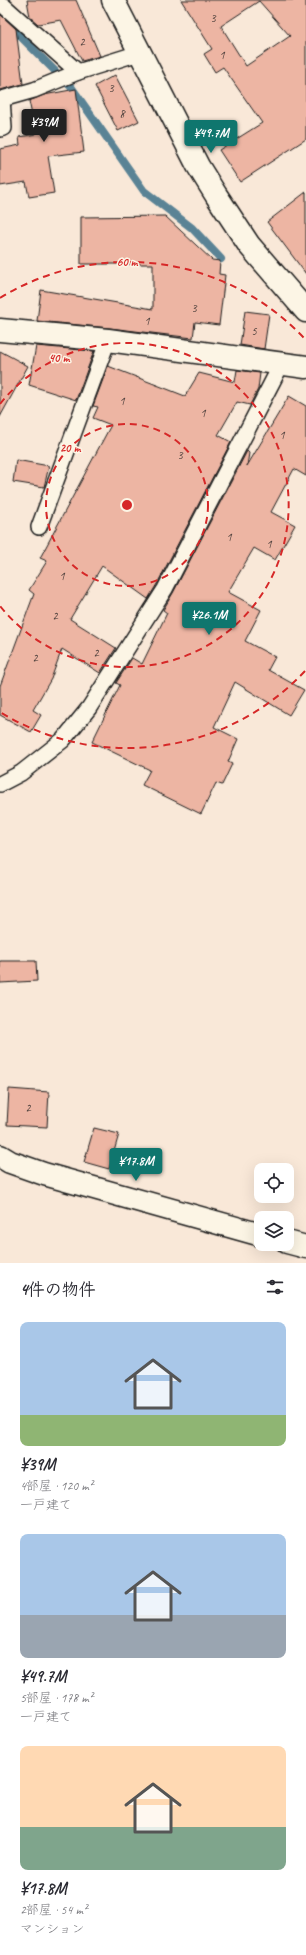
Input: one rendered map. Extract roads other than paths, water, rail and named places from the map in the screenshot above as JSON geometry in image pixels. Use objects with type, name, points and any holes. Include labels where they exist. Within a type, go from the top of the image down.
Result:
[{"type":"street","points":[[113,0],[198,166],[249,245],[306,312]]},
{"type":"street","points":[[0,330],[108,340],[306,367]]},
{"type":"street","points":[[0,1156],[10,1162],[44,1174],[254,1233]]},
{"type":"street","points":[[294,1244],[306,1247]]},
{"type":"lane","points":[[0,4],[4,6],[75,74]]},
{"type":"lane","points":[[0,129],[4,128],[2,99],[57,82],[75,74],[139,53]]},
{"type":"lane","points":[[39,527],[108,340]]},
{"type":"lane","points":[[0,784],[21,772],[63,740],[89,708],[165,589],[282,363]]},
{"type":"waterway","points":[[0,16],[72,88],[144,191],[192,228],[221,259]]}]
